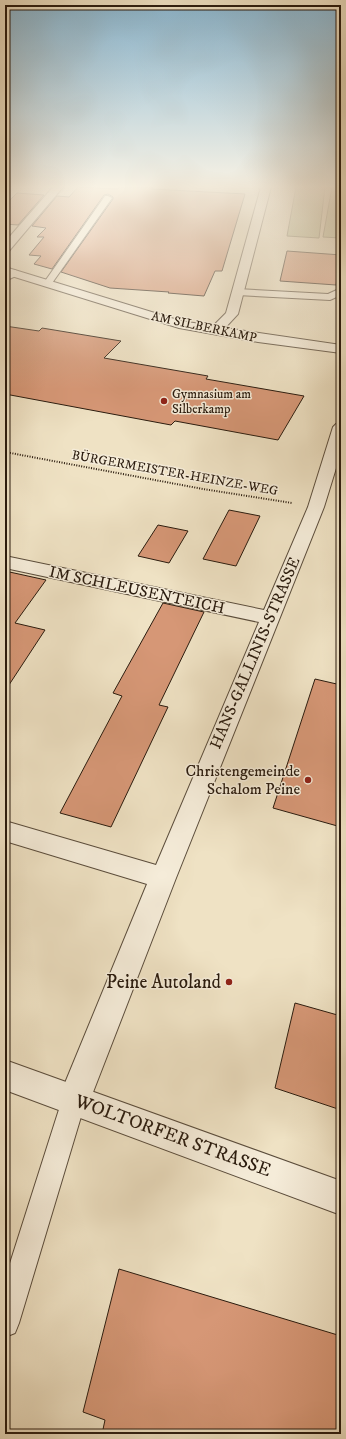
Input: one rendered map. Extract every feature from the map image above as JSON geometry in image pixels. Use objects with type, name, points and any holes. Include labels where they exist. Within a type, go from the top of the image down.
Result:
[{"type":"street","points":[[215,331],[232,314],[247,254]]},
{"type":"street","name":"AM SILBERKAMP","points":[[8,274],[47,284],[179,324],[215,331],[341,349]]},
{"type":"street","name":"HANS-GALLINIS-STRASSE","points":[[74,1100],[163,878],[316,507],[341,427]]},
{"type":"street","name":"IM SCHLEUSENTEICH","points":[[5,562],[270,618]]},
{"type":"street","points":[[5,831],[163,878]]},
{"type":"street","name":"WOLTORFER STRASSE","points":[[5,1075],[341,1198]]},
{"type":"lane","points":[[47,284],[68,254]]},
{"type":"lane","points":[[237,292],[330,297],[341,291]]},
{"type":"lane","points":[[5,1323],[74,1100]]},
{"type":"path","name":"BÜRGERMEISTER-HEINZE-WEG","points":[[5,452],[203,489],[316,507]]},
{"type":"building","points":[[62,254],[52,269],[34,264],[41,256],[29,255]]},
{"type":"building","points":[[74,254],[227,254],[222,271],[215,271],[204,296],[110,288],[61,272]]},
{"type":"building","points":[[286,254],[341,255],[336,285],[280,281]]},
{"type":"building","name":"Gymnasium am Silberkamp","points":[[5,326],[39,331],[42,328],[121,341],[104,358],[208,376],[206,379],[304,396],[278,440],[175,421],[171,425],[5,394]]},
{"type":"building","points":[[229,510],[260,516],[236,566],[203,559]]},
{"type":"building","points":[[158,525],[188,531],[169,563],[138,556]]},
{"type":"building","points":[[5,571],[46,580],[15,623],[45,630],[5,691]]},
{"type":"building","points":[[163,603],[204,612],[159,705],[168,707],[111,827],[60,813],[122,696],[113,693]]},
{"type":"building","points":[[315,679],[341,685],[341,827],[273,808]]},
{"type":"building","points":[[295,1003],[341,1016],[341,1110],[275,1088]]},
{"type":"building","points":[[119,1269],[341,1336],[341,1380],[336,1434],[102,1434],[105,1420],[83,1412]]},
{"type":"place","name":"Gymnasium am Silberkamp","points":[[164,401]]},
{"type":"place","name":"Christengemeinde Schalom Peine","points":[[308,780]]},
{"type":"place","name":"Peine Autoland","points":[[229,982]]}]
